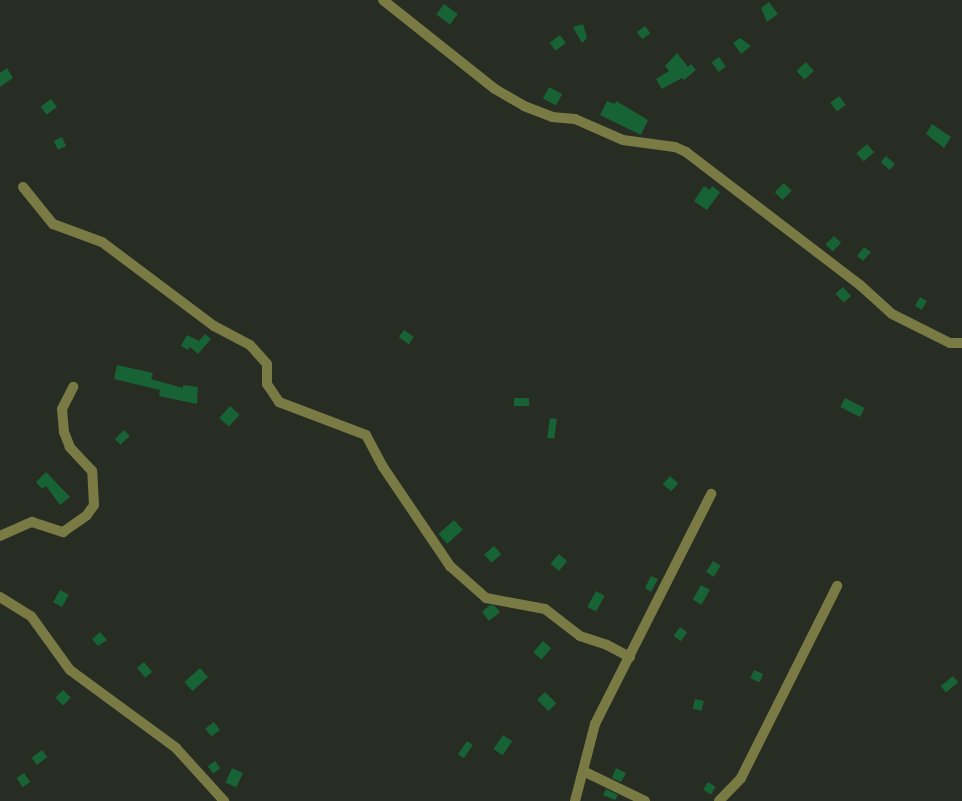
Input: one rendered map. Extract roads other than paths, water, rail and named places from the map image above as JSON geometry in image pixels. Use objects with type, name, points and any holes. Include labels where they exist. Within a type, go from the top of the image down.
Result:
[{"type":"street","points":[[383,0],[394,4],[494,89],[524,106],[552,117],[575,120],[623,140],[675,147],[686,152],[860,285],[892,314],[950,343],[962,343]]},
{"type":"street","points":[[23,187],[53,224],[102,242],[214,326],[250,345],[267,364],[267,384],[279,402],[366,435],[383,467],[450,566],[486,598],[545,609],[580,636],[607,645],[630,657]]},
{"type":"street","points":[[0,536],[32,522],[63,532],[87,515],[94,505],[92,471],[70,447],[64,432],[62,410],[73,386]]},
{"type":"street","points":[[575,801],[595,724],[711,494]]},
{"type":"street","points":[[719,801],[741,778],[837,586]]},
{"type":"street","points":[[0,598],[31,616],[70,670],[176,748],[224,801]]},
{"type":"street","points":[[583,771],[645,801]]}]
